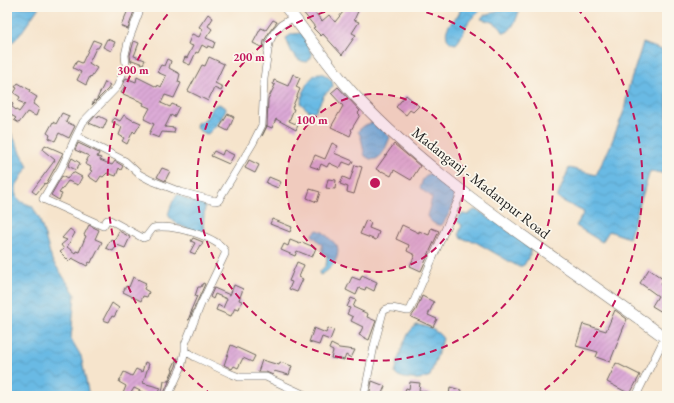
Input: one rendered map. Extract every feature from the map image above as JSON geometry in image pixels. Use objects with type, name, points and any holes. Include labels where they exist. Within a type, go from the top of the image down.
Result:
[{"type":"main road","name":"Madanganj - Madanpur Road","points":[[286,7],[330,66],[361,102],[403,142],[462,191],[666,338]]},
{"type":"street","points":[[141,7],[128,42],[125,55],[126,64],[117,87],[83,122],[62,167],[43,199],[104,226],[107,220],[110,220],[143,238],[146,238],[153,228],[164,227],[196,234],[216,242],[223,247],[225,251],[224,254],[201,304],[185,344],[181,368],[168,396]]},
{"type":"street","points":[[76,136],[125,161],[139,174],[161,185],[202,198],[215,201],[219,200],[262,125],[264,79],[269,43],[274,33],[281,25],[294,17]]},
{"type":"street","points":[[364,396],[374,346],[383,312],[389,307],[407,311],[411,308],[462,191]]},
{"type":"street","points":[[636,396],[666,338]]},
{"type":"street","points":[[185,351],[239,377],[266,377],[307,396]]},
{"type":"water","points":[[7,7],[39,7],[19,36],[7,47]]},
{"type":"water","points":[[461,7],[482,7],[471,19],[456,44],[450,42],[446,34],[448,27],[459,14]]},
{"type":"water","points":[[515,7],[519,10],[518,16],[507,32],[503,32],[499,26],[494,23],[481,19],[484,15],[496,12],[499,9],[503,10]]},
{"type":"water","points":[[302,33],[312,55],[306,62],[295,56],[286,38],[292,34]]},
{"type":"water","points":[[643,43],[667,52],[667,174],[650,171],[629,238],[609,231],[602,242],[576,226],[584,212],[557,198],[569,168],[596,175],[609,149],[624,111],[629,86]]},
{"type":"water","points":[[318,73],[324,74],[329,78],[332,81],[333,87],[324,95],[316,111],[309,111],[301,104],[302,95],[308,82]]},
{"type":"water","points":[[219,104],[226,109],[220,121],[207,134],[200,131],[196,127],[197,123],[205,120],[214,106]]},
{"type":"water","points":[[374,122],[390,137],[384,152],[378,158],[370,159],[365,156],[361,137],[358,131],[365,125]]},
{"type":"water","points":[[7,125],[28,166],[16,186],[16,196],[22,202],[32,206],[39,218],[52,260],[75,294],[71,339],[81,356],[89,396],[7,396]]},
{"type":"water","points":[[431,172],[449,185],[453,191],[454,201],[442,225],[433,223],[427,216],[432,198],[420,188],[423,179]]},
{"type":"water","points":[[178,194],[188,200],[200,202],[205,206],[203,227],[205,230],[202,233],[179,225],[168,215],[173,201]]},
{"type":"water","points":[[474,210],[480,211],[495,221],[531,248],[530,255],[524,265],[519,267],[474,241],[460,237],[459,233],[462,225],[457,220],[459,216],[463,214],[468,215]]},
{"type":"water","points":[[317,230],[326,234],[337,246],[338,251],[334,264],[320,275],[319,273],[326,265],[327,256],[322,252],[322,245],[312,235]]},
{"type":"water","points":[[417,325],[432,329],[443,339],[430,376],[426,378],[407,379],[395,374],[405,340],[413,328]]},
{"type":"building","points":[[310,7],[322,21],[329,15],[335,22],[347,7],[360,7],[354,20],[359,22],[352,33],[356,35],[342,55],[323,34],[321,36],[313,28],[315,27],[302,11]]},
{"type":"building","points":[[129,8],[134,11],[128,29],[121,26]]},
{"type":"building","points":[[208,14],[213,18],[208,26],[212,29],[206,38],[215,42],[213,48],[208,46],[207,48],[202,45],[198,53],[196,52],[190,65],[183,62],[185,57],[187,58],[193,46],[188,44],[192,34],[199,37],[203,29],[199,27]]},
{"type":"building","points":[[273,20],[277,22],[264,41],[263,48],[253,43],[261,28],[266,30]]},
{"type":"building","points":[[107,39],[115,42],[111,51],[103,47]]},
{"type":"building","points":[[93,40],[101,43],[98,48],[96,48],[89,63],[97,68],[91,77],[90,76],[86,85],[77,80],[81,72],[73,68],[77,61],[82,63]]},
{"type":"building","points":[[134,41],[139,43],[134,56],[145,60],[143,64],[132,60],[131,62],[130,55]]},
{"type":"building","points":[[209,57],[224,64],[215,83],[223,87],[221,91],[214,88],[208,101],[188,91],[202,65],[205,66]]},
{"type":"building","points":[[167,59],[171,61],[169,68],[180,74],[178,82],[181,83],[174,98],[165,95],[161,103],[170,107],[172,104],[179,107],[174,117],[171,115],[165,127],[175,128],[174,133],[162,132],[159,138],[149,134],[154,124],[144,119],[150,108],[143,105],[144,103],[121,93],[125,86],[123,85],[126,78],[136,82],[137,77],[157,87],[158,85],[161,87],[166,76],[157,72],[161,65],[164,66]]},
{"type":"building","points":[[293,74],[300,78],[296,87],[300,89],[292,108],[294,109],[289,121],[298,125],[296,130],[276,119],[272,128],[267,126],[268,99],[275,85],[273,84],[274,80],[288,86]]},
{"type":"building","points":[[105,82],[110,85],[108,89],[96,101]]},
{"type":"building","points":[[18,83],[30,90],[29,92],[37,97],[33,104],[39,108],[36,116],[27,112],[19,123],[14,120],[16,118],[8,113],[7,115],[7,99],[13,104],[12,107],[19,112],[25,104],[18,101],[20,97],[14,93],[17,88],[15,87]]},
{"type":"building","points":[[338,87],[360,111],[358,113],[360,115],[351,130],[350,136],[331,127],[343,106],[331,93]]},
{"type":"building","points":[[406,95],[419,106],[413,112],[410,110],[406,115],[396,107]]},
{"type":"building","points":[[62,113],[69,116],[66,122],[75,126],[69,138],[59,133],[55,141],[49,138],[50,135],[47,133],[53,122],[56,124]]},
{"type":"building","points":[[228,114],[234,117],[228,131],[220,127]]},
{"type":"building","points":[[124,115],[141,123],[135,133],[133,131],[127,144],[122,141],[124,138],[119,135],[122,127],[112,122],[114,118],[120,121]]},
{"type":"building","points":[[95,116],[98,118],[99,116],[107,120],[103,129],[89,123]]},
{"type":"building","points":[[78,143],[99,153],[97,157],[101,158],[100,160],[112,165],[115,161],[123,166],[121,170],[119,168],[116,176],[107,173],[103,177],[101,176],[97,182],[88,176],[92,171],[90,170],[91,167],[85,164],[89,156],[75,150]]},
{"type":"building","points":[[332,143],[338,146],[334,153],[353,161],[351,165],[343,162],[340,168],[329,163],[327,167],[321,164],[319,169],[310,166],[315,155],[325,159]]},
{"type":"building","points":[[394,144],[420,166],[411,180],[394,170],[391,176],[376,169]]},
{"type":"building","points":[[45,145],[63,153],[46,184],[45,183],[36,194],[32,191],[55,160],[43,150]]},
{"type":"building","points":[[224,150],[234,155],[229,164],[211,156],[214,151],[222,155]]},
{"type":"building","points":[[72,158],[80,163],[76,170],[68,166]]},
{"type":"building","points":[[249,160],[259,165],[255,173],[245,168]]},
{"type":"building","points":[[355,165],[362,167],[354,194],[347,192],[348,187],[340,184],[343,177],[350,180]]},
{"type":"building","points":[[162,168],[170,171],[165,181],[157,177]]},
{"type":"building","points":[[73,172],[82,177],[78,185],[68,181],[59,193],[62,194],[59,200],[51,195],[62,176],[67,179]]},
{"type":"building","points":[[269,177],[281,182],[278,188],[266,183]]},
{"type":"building","points":[[328,179],[336,180],[335,189],[326,188]]},
{"type":"building","points":[[310,189],[320,192],[317,202],[307,198]]},
{"type":"building","points":[[272,219],[292,227],[290,232],[270,224]]},
{"type":"building","points":[[366,220],[371,223],[369,228],[379,232],[376,240],[360,234]]},
{"type":"building","points":[[89,225],[99,230],[95,239],[102,242],[94,258],[87,266],[72,258],[69,261],[60,252],[64,249],[61,245],[67,240],[62,238],[70,229],[75,233],[67,247],[75,253],[76,251],[79,252],[86,236],[84,235]]},
{"type":"building","points":[[402,225],[419,233],[419,231],[429,235],[431,228],[439,231],[421,271],[410,266],[415,255],[407,251],[409,245],[396,239]]},
{"type":"building","points":[[119,231],[130,237],[125,248],[117,245],[113,251],[106,248],[111,239],[114,241]]},
{"type":"building","points":[[193,238],[203,242],[195,254],[190,252],[195,243],[191,241]]},
{"type":"building","points":[[290,240],[300,244],[302,242],[316,248],[312,257],[297,251],[295,256],[281,250],[284,244],[288,246]]},
{"type":"building","points":[[297,262],[304,265],[299,277],[303,279],[297,292],[289,289],[292,282],[289,281]]},
{"type":"building","points":[[649,269],[664,280],[661,284],[667,287],[667,315],[652,306],[658,296],[640,283]]},
{"type":"building","points":[[362,275],[377,282],[374,291],[366,287],[365,290],[359,288],[356,295],[346,290],[352,277],[360,280]]},
{"type":"building","points":[[133,277],[146,283],[144,289],[149,292],[147,297],[143,296],[141,301],[123,292],[126,286],[129,287]]},
{"type":"building","points":[[203,283],[205,284],[188,320],[197,296],[195,296],[198,287],[201,287]]},
{"type":"building","points":[[234,285],[243,289],[239,300],[242,301],[239,309],[235,308],[231,316],[216,310],[218,305],[223,308],[227,299],[215,294],[213,299],[210,297],[214,288],[230,295]]},
{"type":"building","points":[[422,296],[434,302],[428,315],[437,319],[433,327],[411,317]]},
{"type":"building","points":[[351,298],[356,300],[353,307],[368,314],[367,317],[376,321],[369,340],[359,335],[363,327],[351,321],[353,317],[347,314],[350,308],[347,307]]},
{"type":"building","points":[[112,303],[119,308],[109,322],[103,320]]},
{"type":"building","points":[[615,310],[627,319],[610,362],[596,357],[598,352],[576,346],[583,324],[606,331]]},
{"type":"building","points":[[314,328],[326,333],[328,328],[334,330],[330,340],[322,337],[319,345],[309,342]]},
{"type":"building","points":[[331,344],[339,348],[355,350],[351,358],[346,355],[344,360],[331,358],[333,351],[329,349]]},
{"type":"building","points":[[231,345],[255,356],[252,362],[243,358],[238,368],[234,366],[232,369],[224,365]]},
{"type":"building","points":[[178,358],[164,393],[162,393],[164,381],[168,381]]},
{"type":"building","points":[[262,360],[279,365],[280,362],[292,366],[289,375],[274,371],[273,375],[266,372],[258,372]]},
{"type":"building","points":[[145,362],[149,364],[143,383],[161,388],[157,396],[151,396],[134,388],[129,396],[122,396],[126,386],[119,382],[124,372],[132,376],[136,369],[142,372]]},
{"type":"building","points":[[616,363],[640,375],[630,394],[607,382]]},
{"type":"building","points":[[372,381],[385,386],[381,396],[369,396]]},
{"type":"building","points":[[410,382],[420,383],[419,390],[435,396],[403,396],[406,388],[409,389]]},
{"type":"building","points":[[450,387],[461,390],[460,396],[449,396]]}]
